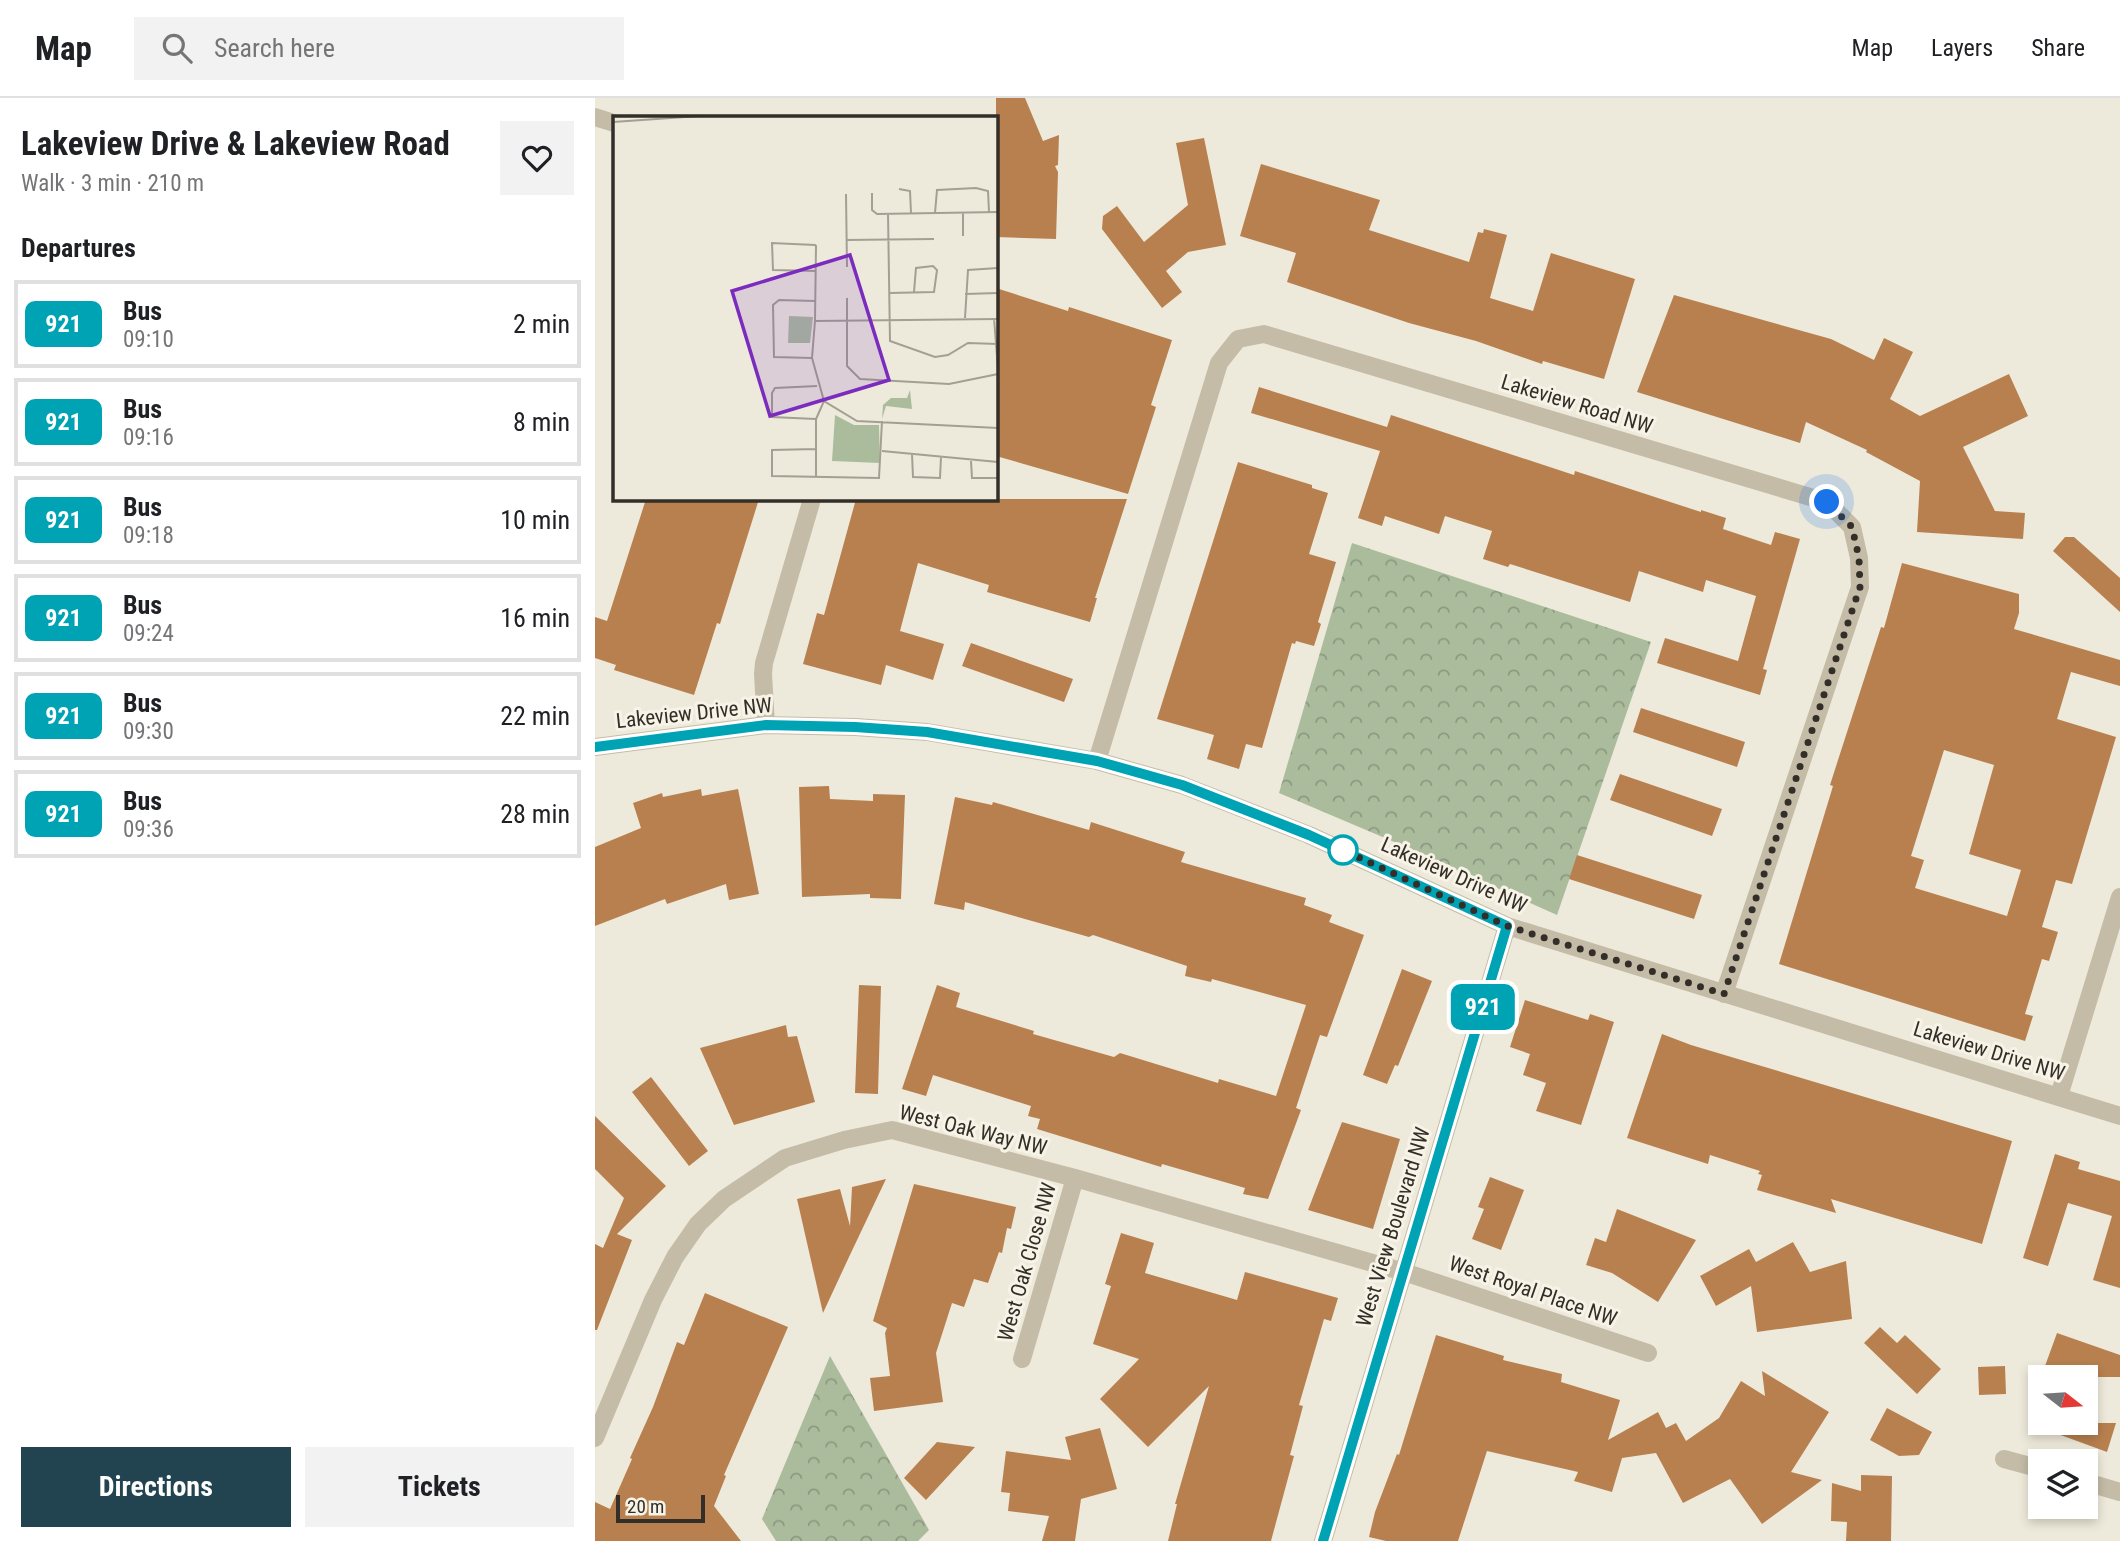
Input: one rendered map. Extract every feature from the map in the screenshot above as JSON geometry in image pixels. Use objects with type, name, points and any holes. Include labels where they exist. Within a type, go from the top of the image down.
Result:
[{"type":"street","points":[[595,117],[613,123]]},
{"type":"street","name":"Lakeview Road NW","points":[[1097,761],[1219,363],[1238,339],[1264,334],[1827,502],[1852,527],[1859,558],[1860,587],[1724,994]]},
{"type":"street","points":[[766,725],[764,663],[812,500]]},
{"type":"street","name":"Lakeview Drive NW","points":[[595,747],[766,725],[855,727],[927,732],[1097,761],[1182,785],[1297,830],[1507,926],[2120,1116]]},
{"type":"street","points":[[2059,1096],[2120,897]]},
{"type":"street","name":"West View Boulevard NW","points":[[1323,1541],[1507,926]]},
{"type":"street","name":"West Oak Way NW","points":[[595,1438],[603,1398],[675,1257],[698,1224],[724,1199],[785,1158],[844,1140],[892,1130],[1075,1178],[1403,1272]]},
{"type":"street","name":"West Oak Close NW","points":[[1022,1359],[1075,1178]]},
{"type":"street","name":"West Royal Place NW","points":[[1403,1272],[1648,1353]]},
{"type":"street","points":[[2004,1459],[2028,1465]]},
{"type":"street","points":[[2098,1486],[2120,1492]]},
{"type":"green space","points":[[1352,543],[1651,642],[1557,915],[1279,793]]},
{"type":"green space","points":[[830,1356],[929,1530],[918,1541],[776,1541],[762,1519]]},
{"type":"building","points":[[996,98],[1025,98],[1043,141],[1059,135],[1058,165],[1055,166],[1058,172],[1056,239],[997,237]]},
{"type":"building","points":[[1204,138],[1226,245],[1188,252],[1166,271],[1182,292],[1162,308],[1102,229],[1103,216],[1117,206],[1144,242],[1188,205],[1176,143]]},
{"type":"building","points":[[1261,164],[1380,200],[1369,230],[1469,262],[1478,232],[1483,233],[1484,229],[1507,235],[1490,298],[1533,311],[1551,253],[1635,279],[1604,379],[1543,361],[1542,364],[1287,282],[1296,253],[1240,236]]},
{"type":"building","points":[[997,288],[1068,311],[1069,307],[1172,340],[1151,405],[1156,407],[1128,494],[997,456]]},
{"type":"building","points":[[1674,295],[1831,339],[1874,360],[1884,338],[1913,352],[1890,399],[1920,416],[2009,374],[2028,416],[1963,447],[1995,511],[2025,513],[2023,539],[1917,532],[1920,481],[1866,452],[1867,450],[1806,422],[1800,443],[1637,392]]},
{"type":"building","points":[[1259,387],[1387,427],[1391,415],[1574,475],[1575,471],[1726,518],[1723,529],[1771,545],[1775,532],[1800,539],[1763,669],[1767,670],[1760,695],[1657,663],[1665,638],[1738,661],[1756,596],[1706,580],[1703,592],[1639,571],[1630,602],[1510,564],[1508,567],[1483,559],[1492,531],[1445,516],[1439,534],[1385,516],[1382,526],[1358,518],[1380,451],[1251,413]]},
{"type":"building","points":[[1238,462],[1312,485],[1312,488],[1328,493],[1309,554],[1336,562],[1318,622],[1321,624],[1314,646],[1296,641],[1295,644],[1292,643],[1262,748],[1246,744],[1239,769],[1207,759],[1214,735],[1157,719]]},
{"type":"building","points":[[1127,499],[1095,598],[1090,622],[987,592],[989,585],[918,563],[900,631],[944,644],[933,680],[886,665],[881,685],[803,664],[817,613],[824,615],[856,500]]},
{"type":"building","points":[[646,500],[759,500],[720,624],[717,623],[694,695],[614,670],[616,665],[595,658],[595,617],[607,621]]},
{"type":"building","points":[[2065,537],[2074,537],[2120,578],[2120,612],[2053,551]]},
{"type":"building","points":[[1902,563],[2019,594],[2019,613],[2014,629],[2120,660],[2120,686],[2071,672],[2057,719],[2116,737],[2072,884],[2056,880],[2042,927],[2058,932],[2049,961],[2042,959],[2025,1014],[2033,1016],[2025,1041],[1779,964],[1833,786],[1830,785],[1881,627],[1884,628]],"holes":[[[1944,750],[1994,765],[1969,854],[2021,870],[2007,916],[1915,888],[1924,860],[1911,856]]]},
{"type":"building","points":[[971,643],[1073,679],[1064,702],[962,666]]},
{"type":"building","points":[[1641,708],[1745,742],[1737,767],[1633,732]]},
{"type":"building","points":[[1620,774],[1722,809],[1712,836],[1610,800]]},
{"type":"building","points":[[829,786],[830,799],[873,801],[873,794],[905,795],[901,899],[870,898],[870,894],[802,897],[799,787]]},
{"type":"building","points":[[701,789],[702,796],[738,789],[759,894],[729,900],[726,884],[667,904],[665,899],[595,926],[595,847],[641,828],[633,803],[662,793],[663,797]]},
{"type":"building","points":[[955,797],[992,805],[993,802],[1089,830],[1091,822],[1185,852],[1181,862],[1306,898],[1304,905],[1332,915],[1329,922],[1364,935],[1327,1037],[1320,1035],[1296,1108],[1301,1110],[1268,1199],[1243,1194],[1245,1188],[1162,1164],[1161,1167],[1037,1129],[1040,1119],[1028,1116],[1031,1106],[933,1075],[926,1096],[902,1089],[937,985],[960,993],[956,1007],[1034,1031],[1033,1034],[1114,1057],[1120,1053],[1218,1083],[1219,1079],[1276,1096],[1306,1005],[1212,979],[1211,982],[1185,976],[1187,966],[1093,935],[1089,937],[965,902],[964,910],[934,904]]},
{"type":"building","points":[[1577,855],[1702,895],[1694,919],[1569,879]]},
{"type":"building","points":[[1402,969],[1432,981],[1398,1066],[1395,1065],[1387,1084],[1363,1075]]},
{"type":"building","points":[[859,985],[881,986],[878,1094],[855,1093]]},
{"type":"building","points":[[1525,1000],[1588,1020],[1590,1014],[1614,1022],[1581,1125],[1536,1111],[1546,1083],[1523,1075],[1530,1054],[1510,1047]]},
{"type":"building","points":[[786,1025],[788,1037],[797,1036],[815,1102],[734,1125],[700,1048]]},
{"type":"building","points":[[1662,1034],[2012,1141],[1982,1244],[1831,1199],[1836,1213],[1757,1190],[1762,1175],[1758,1174],[1760,1171],[1710,1155],[1708,1164],[1627,1138]]},
{"type":"building","points":[[651,1077],[708,1151],[689,1166],[632,1092]]},
{"type":"building","points":[[595,1116],[666,1186],[617,1234],[632,1240],[597,1330],[595,1244],[603,1248],[624,1198],[595,1169]]},
{"type":"building","points":[[1342,1122],[1400,1139],[1373,1229],[1308,1210]]},
{"type":"building","points":[[2055,1154],[2080,1162],[2078,1169],[2120,1181],[2120,1288],[2093,1280],[2112,1216],[2068,1203],[2048,1266],[2023,1258]]},
{"type":"building","points":[[1490,1177],[1524,1190],[1501,1250],[1472,1239],[1484,1209],[1478,1207]]},
{"type":"building","points":[[886,1179],[823,1313],[797,1199],[840,1189],[850,1226],[852,1187]]},
{"type":"building","points":[[914,1184],[1016,1207],[1011,1229],[1007,1228],[1002,1253],[999,1252],[988,1283],[974,1279],[964,1307],[952,1303],[936,1353],[943,1402],[874,1411],[870,1378],[890,1376],[885,1333],[887,1328],[873,1321]]},
{"type":"building","points":[[1617,1209],[1696,1240],[1658,1302],[1612,1273],[1586,1265],[1595,1238],[1606,1242]]},
{"type":"building","points":[[1121,1233],[1154,1243],[1145,1273],[1237,1300],[1245,1272],[1338,1298],[1331,1321],[1324,1319],[1299,1405],[1303,1406],[1290,1455],[1294,1456],[1271,1541],[1168,1541],[1175,1504],[1209,1386],[1148,1447],[1100,1399],[1139,1359],[1093,1344],[1111,1286],[1105,1284]]},
{"type":"building","points":[[1793,1242],[1810,1272],[1846,1261],[1852,1319],[1757,1332],[1751,1286],[1716,1306],[1700,1276],[1749,1249],[1756,1262]]},
{"type":"building","points":[[705,1293],[788,1327],[724,1475],[726,1476],[714,1506],[741,1541],[595,1541],[595,1502],[610,1509],[677,1342],[684,1345]]},
{"type":"building","points":[[1880,1327],[1897,1343],[1905,1335],[1941,1369],[1917,1394],[1864,1343]]},
{"type":"building","points":[[2057,1333],[2120,1355],[2120,1377],[2098,1377],[2098,1365],[2045,1365]]},
{"type":"building","points":[[1436,1335],[1504,1356],[1503,1360],[1562,1374],[1561,1382],[1620,1400],[1608,1440],[1658,1412],[1666,1428],[1676,1423],[1686,1441],[1719,1418],[1741,1381],[1765,1396],[1762,1371],[1829,1412],[1791,1472],[1822,1480],[1762,1524],[1730,1479],[1683,1503],[1656,1453],[1622,1458],[1612,1492],[1574,1481],[1578,1472],[1487,1451],[1458,1541],[1386,1541],[1369,1537],[1375,1512],[1397,1454],[1399,1455]]},
{"type":"building","points":[[2005,1366],[2006,1394],[1979,1395],[1978,1367]]},
{"type":"building","points":[[1887,1408],[1932,1432],[1919,1455],[1899,1456],[1870,1440]]},
{"type":"building","points":[[2098,1423],[2116,1423],[2107,1452],[2061,1435],[2098,1435]]},
{"type":"building","points":[[1100,1428],[1117,1489],[1081,1499],[1075,1541],[1042,1541],[1049,1516],[1008,1511],[1010,1493],[1001,1492],[1006,1451],[1071,1460],[1065,1437]]},
{"type":"building","points":[[937,1442],[975,1447],[926,1500],[904,1478]]},
{"type":"building","points":[[1861,1475],[1892,1476],[1891,1541],[1846,1541],[1847,1522],[1831,1521],[1832,1483],[1861,1491]]},
{"type":"bus line","name":"921","points":[[595,747],[766,725],[855,727],[927,732],[1097,761],[1182,785],[1309,835],[1507,926],[1323,1541]]},
{"type":"route","points":[[1343,850],[1334,846],[1507,926],[1724,994],[1860,587],[1859,558],[1852,527],[1827,502]]}]
